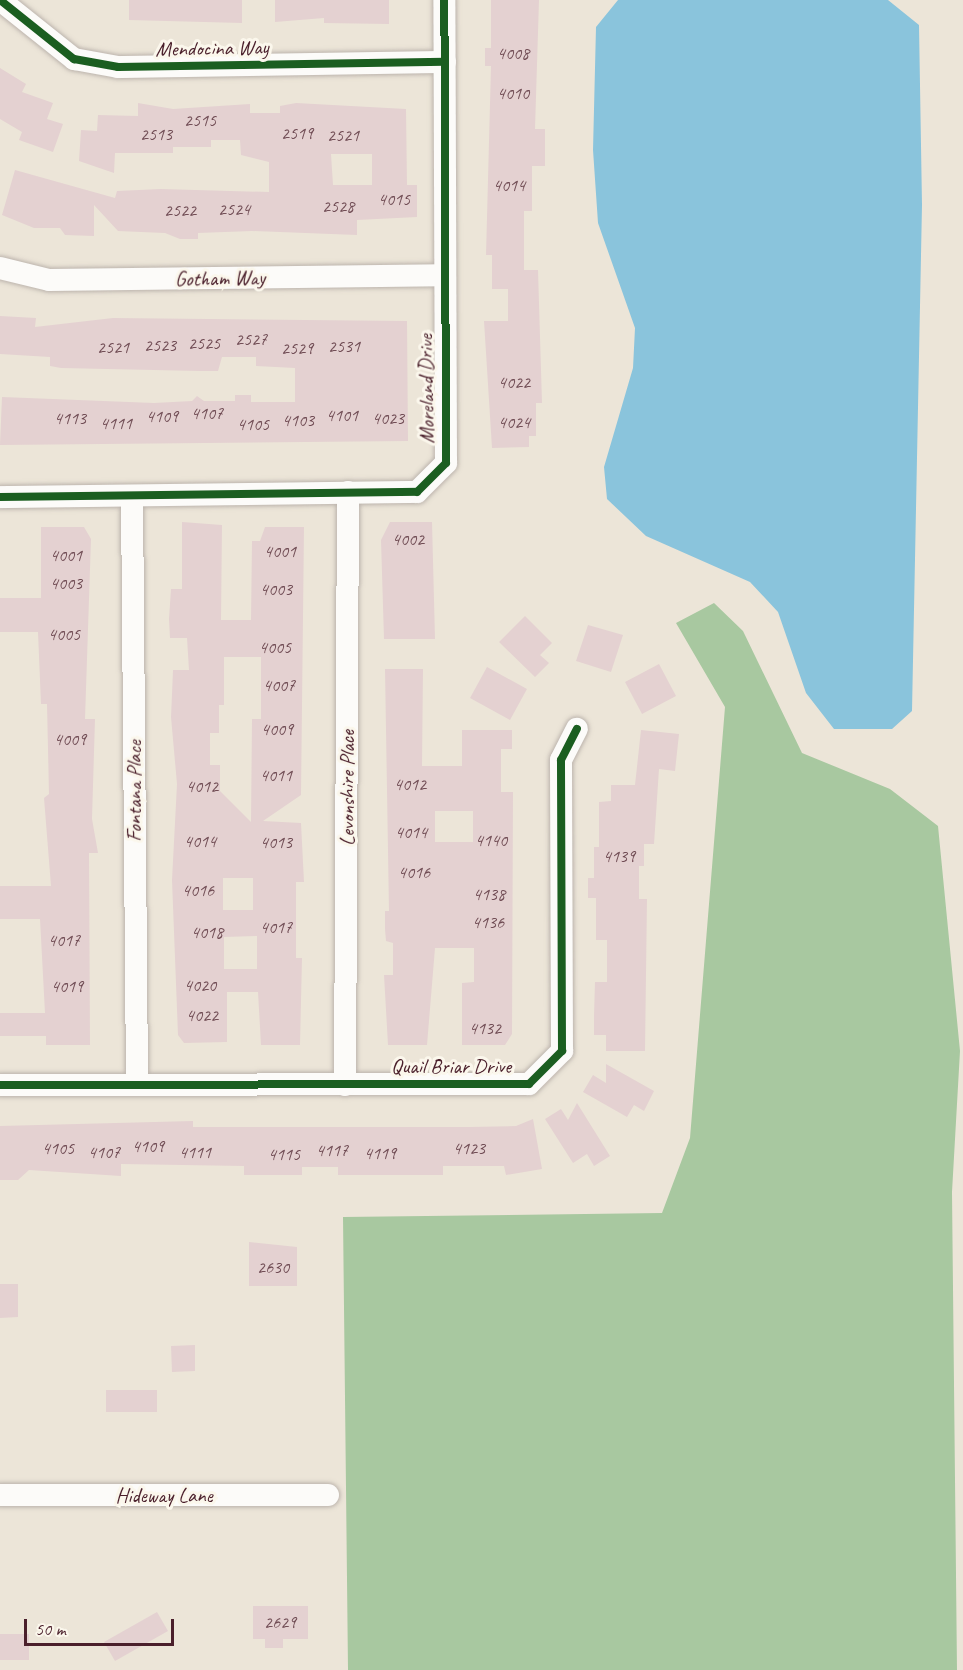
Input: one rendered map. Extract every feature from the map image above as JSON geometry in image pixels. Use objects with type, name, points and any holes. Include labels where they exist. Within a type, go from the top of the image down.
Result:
[{"type":"street","name":"Mendocina Way","points":[[0,0],[74,59],[118,67],[445,62]]},
{"type":"street","name":"Moreland Drive","points":[[0,497],[417,492],[446,463],[442,275],[444,0]]},
{"type":"street","name":"Gotham Way","points":[[0,268],[49,280],[442,275]]},
{"type":"street","name":"Levonshire Place","points":[[345,1085],[348,492]]},
{"type":"street","name":"Fontana Place","points":[[132,496],[136,1085]]},
{"type":"street","name":"Quail Briar Drive","points":[[0,1085],[529,1084],[562,1051],[561,760],[577,729]]},
{"type":"street","name":"Hideway Lane","points":[[0,1495],[328,1495]]},
{"type":"green space","points":[[714,603],[743,631],[802,753],[890,789],[938,826],[960,1051],[952,1192],[957,1670],[348,1670],[343,1217],[662,1213],[690,1138],[725,707],[676,623]]},
{"type":"water","points":[[618,0],[888,0],[919,25],[922,205],[912,711],[892,729],[834,729],[806,693],[778,612],[750,582],[646,536],[607,499],[604,467],[633,368],[635,328],[598,223],[593,150],[596,27]]},
{"type":"building","points":[[129,0],[242,0],[242,23],[129,20]]},
{"type":"building","points":[[275,0],[389,0],[389,24],[324,23],[324,18],[275,22]]},
{"type":"building","points":[[491,0],[539,0],[535,129],[545,129],[545,166],[532,166],[532,211],[524,211],[524,270],[538,270],[542,403],[536,403],[536,436],[529,436],[529,447],[492,448],[484,321],[508,321],[508,289],[492,289],[492,255],[486,255],[491,66],[485,66],[485,48],[491,48]]},
{"type":"building","points":[[0,68],[26,84],[22,92],[53,103],[47,119],[63,124],[53,152],[19,140],[22,132],[0,119]]},
{"type":"building","points":[[138,103],[173,109],[250,104],[250,113],[280,113],[280,106],[296,103],[406,109],[407,185],[417,185],[417,217],[357,220],[357,235],[252,231],[198,233],[198,239],[180,239],[165,233],[118,231],[94,205],[94,236],[65,235],[60,228],[34,228],[2,215],[15,170],[115,198],[117,191],[161,189],[269,192],[269,162],[241,155],[240,140],[211,140],[211,147],[173,147],[173,153],[115,153],[114,173],[79,161],[81,130],[97,131],[98,115],[138,116]],"holes":[[[331,154],[372,154],[372,185],[333,185]]]},
{"type":"building","points":[[0,316],[36,318],[35,327],[113,318],[407,321],[408,441],[0,445],[2,397],[154,403],[192,401],[197,396],[204,401],[235,401],[235,395],[251,395],[251,402],[295,402],[295,368],[256,366],[256,357],[222,357],[218,371],[61,368],[50,366],[50,357],[0,354]]},
{"type":"building","points":[[182,522],[222,525],[221,620],[251,620],[252,541],[260,541],[265,527],[304,527],[301,795],[263,821],[301,823],[304,882],[296,882],[296,958],[302,958],[300,1045],[261,1045],[258,992],[227,992],[227,1042],[184,1043],[178,1035],[172,880],[177,784],[171,717],[173,670],[189,670],[187,638],[170,638],[169,619],[171,589],[182,589]],"holes":[[[224,657],[261,657],[261,719],[252,719],[251,822],[220,791],[220,765],[210,765],[210,733],[219,733],[219,705],[224,705]],[[223,878],[253,878],[253,910],[223,910]],[[257,936],[257,969],[224,969],[224,937]]]},
{"type":"building","points":[[390,522],[432,522],[435,639],[384,639],[381,540]]},
{"type":"building","points":[[41,527],[84,527],[91,539],[85,719],[95,719],[92,819],[98,853],[89,853],[90,1045],[46,1045],[46,1036],[0,1036],[0,1013],[45,1013],[40,919],[0,919],[0,886],[51,886],[44,798],[49,794],[47,704],[41,704],[38,632],[0,632],[0,598],[41,598]]},
{"type":"building","points":[[525,616],[552,643],[540,655],[549,663],[535,677],[499,642]]},
{"type":"building","points":[[588,625],[623,635],[611,672],[576,661]]},
{"type":"building","points":[[659,664],[676,696],[642,714],[625,682]]},
{"type":"building","points":[[487,667],[527,689],[510,720],[470,698]]},
{"type":"building","points":[[385,669],[423,669],[422,766],[462,766],[462,730],[512,730],[512,749],[501,749],[501,792],[513,792],[512,1034],[505,1045],[462,1045],[462,983],[474,982],[474,948],[435,948],[427,1045],[388,1045],[384,975],[393,975],[393,943],[386,941],[385,929],[385,911],[389,911]],"holes":[[[435,811],[473,811],[473,842],[435,842]]]},
{"type":"building","points":[[641,730],[679,734],[675,771],[659,769],[654,844],[644,844],[644,866],[639,866],[639,899],[647,899],[645,1051],[606,1051],[606,1035],[594,1035],[594,1016],[595,982],[607,982],[607,940],[596,940],[596,898],[588,898],[588,878],[594,878],[594,847],[599,847],[599,802],[611,801],[611,785],[635,785]]},
{"type":"building","points":[[606,1064],[654,1091],[644,1111],[634,1105],[627,1117],[583,1092],[593,1075],[606,1083]]},
{"type":"building","points":[[577,1103],[610,1156],[594,1166],[587,1154],[573,1163],[545,1119],[561,1109],[568,1120]]},
{"type":"building","points":[[533,1119],[542,1169],[506,1175],[504,1166],[443,1166],[443,1175],[338,1175],[338,1167],[302,1167],[302,1175],[244,1175],[244,1166],[121,1164],[121,1176],[29,1170],[18,1180],[0,1180],[0,1126],[193,1121],[193,1127],[470,1127],[516,1126]]},
{"type":"building","points":[[249,1242],[297,1247],[297,1286],[249,1286]]},
{"type":"building","points":[[0,1284],[18,1284],[18,1317],[0,1318]]},
{"type":"building","points":[[195,1345],[195,1371],[172,1372],[171,1346]]},
{"type":"building","points":[[106,1390],[157,1390],[157,1412],[106,1412]]},
{"type":"building","points":[[253,1606],[308,1606],[308,1639],[283,1639],[283,1648],[265,1648],[265,1639],[253,1639]]},
{"type":"building","points":[[157,1612],[168,1631],[115,1661],[104,1642]]},
{"type":"building","points":[[0,1634],[29,1634],[29,1660],[0,1660]]},
{"type":"cycle path","points":[[0,0],[74,59],[118,67],[445,62]]},
{"type":"cycle path","points":[[0,497],[417,492],[446,463],[444,0]]},
{"type":"cycle path","points":[[0,1085],[529,1084],[562,1051],[561,760],[577,729]]}]
